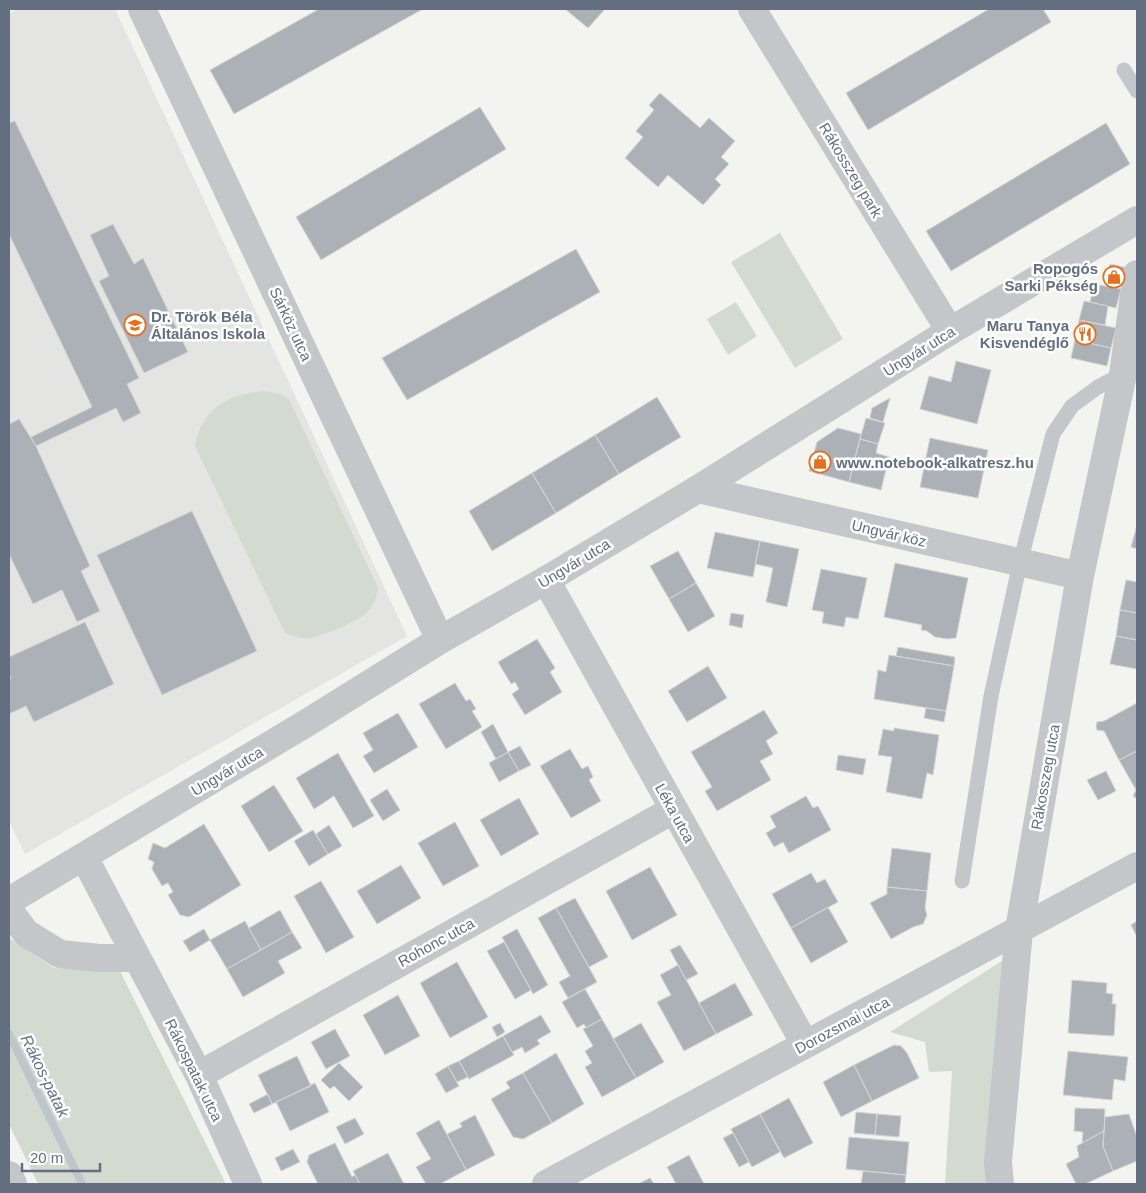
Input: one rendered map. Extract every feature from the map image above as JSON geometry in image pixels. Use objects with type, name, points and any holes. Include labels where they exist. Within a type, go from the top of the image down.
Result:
[{"type":"street","name":"Sárköz utca","points":[[142,9],[440,640]]},
{"type":"street","name":"Rákosszeg park","points":[[752,9],[950,331]]},
{"type":"street","name":"Ungvár utca","points":[[9,901],[440,640],[546,580],[698,489],[950,331],[1137,220]]},
{"type":"street","name":"Rákosszeg utca","points":[[1000,1184],[998,1162],[1019,930],[1080,576],[1130,376],[1137,274]]},
{"type":"street","name":"Ungvár köz","points":[[698,489],[1080,576]]},
{"type":"street","name":"Léka utca","points":[[546,580],[805,1044]]},
{"type":"street","name":"Rohonc utca","points":[[198,1075],[673,810]]},
{"type":"street","name":"Rákospatak utca","points":[[84,857],[198,1075],[248,1184]]},
{"type":"street","name":"Dorozsmai utca","points":[[546,1184],[1137,866]]},
{"type":"street","points":[[9,910],[26,934],[60,954],[99,958],[136,958]]},
{"type":"street","points":[[9,1175],[13,1184]]},
{"type":"lane","points":[[1124,70],[1137,91]]},
{"type":"lane","points":[[962,881],[991,696],[1020,562],[1053,434],[1072,406],[1098,387],[1130,376]]},
{"type":"shaded area","name":"Dr. Török Béla Általános Iskola","points":[[17,9],[115,9],[407,636],[25,854],[9,821],[9,14]]},
{"type":"shaded area","points":[[780,233],[843,339],[795,368],[731,262]]},
{"type":"shaded area","points":[[736,302],[757,336],[728,355],[707,319]]},
{"type":"shaded area","points":[[264,391],[280,394],[289,399],[378,588],[373,605],[362,616],[338,628],[313,637],[299,638],[285,633],[195,446],[198,433],[204,422],[219,405],[239,396]]},
{"type":"shaded area","points":[[9,938],[54,968],[119,969],[226,1184],[38,1184],[9,1124]]},
{"type":"shaded area","points":[[1008,957],[994,1184],[945,1184],[952,1071],[929,1072],[925,1042],[890,1032]]},
{"type":"building","points":[[319,9],[423,9],[234,114],[210,70]]},
{"type":"building","points":[[565,9],[605,9],[588,28]]},
{"type":"building","points":[[989,9],[1043,9],[1051,22],[868,130],[846,93]]},
{"type":"building","points":[[660,93],[700,128],[709,118],[735,141],[721,157],[729,164],[715,179],[721,185],[703,205],[668,175],[658,187],[625,158],[643,137],[636,131],[654,110],[649,105]]},
{"type":"building","points":[[480,107],[506,149],[321,260],[296,217]]},
{"type":"building","points":[[15,121],[139,378],[127,384],[141,413],[123,422],[116,408],[36,446],[31,437],[92,407],[9,234],[9,123]]},
{"type":"building","points":[[1106,123],[1130,164],[951,271],[926,231]]},
{"type":"building","points":[[113,224],[134,264],[143,258],[188,352],[144,373],[99,281],[109,276],[90,235]]},
{"type":"building","points":[[576,249],[600,292],[407,400],[382,358]]},
{"type":"building","points":[[1110,264],[1128,268],[1124,286],[1106,282]]},
{"type":"building","points":[[1094,284],[1121,289],[1116,308],[1090,302]]},
{"type":"building","points":[[1084,301],[1108,306],[1105,325],[1079,320]]},
{"type":"building","points":[[1079,320],[1116,328],[1111,348],[1075,340]]},
{"type":"building","points":[[1075,340],[1111,348],[1107,366],[1071,358]]},
{"type":"building","points":[[956,361],[991,370],[977,424],[920,409],[929,376],[951,382]]},
{"type":"building","points":[[657,397],[681,437],[619,474],[595,435]]},
{"type":"building","points":[[890,398],[883,422],[870,418],[872,408]]},
{"type":"building","points":[[866,418],[885,423],[878,444],[860,439]]},
{"type":"building","points":[[19,419],[36,446],[90,566],[81,571],[100,611],[77,622],[62,590],[33,604],[9,554],[9,424]]},
{"type":"building","points":[[838,428],[861,434],[849,482],[809,471],[817,442]]},
{"type":"building","points":[[595,435],[619,474],[556,513],[532,473]]},
{"type":"building","points":[[930,438],[988,450],[978,498],[920,487]]},
{"type":"building","points":[[860,439],[878,444],[876,453],[889,457],[881,490],[849,482]]},
{"type":"building","points":[[532,473],[556,513],[492,551],[469,511]]},
{"type":"building","points":[[192,511],[257,651],[162,695],[97,555]]},
{"type":"building","points":[[1137,525],[1137,549],[1131,547]]},
{"type":"building","points":[[715,532],[760,541],[753,577],[707,568]]},
{"type":"building","points":[[760,541],[799,549],[787,607],[766,602],[773,568],[755,564]]},
{"type":"building","points":[[678,551],[696,583],[669,599],[650,566]]},
{"type":"building","points":[[895,563],[968,578],[956,638],[935,637],[927,631],[921,630],[922,625],[884,617]]},
{"type":"building","points":[[821,569],[867,578],[858,619],[846,617],[844,627],[822,623],[824,612],[812,610]]},
{"type":"building","points":[[1126,580],[1137,582],[1137,613],[1120,610]]},
{"type":"building","points":[[696,583],[715,616],[688,632],[669,599]]},
{"type":"building","points":[[1120,610],[1137,613],[1137,640],[1116,636]]},
{"type":"building","points":[[731,613],[744,615],[742,628],[729,625]]},
{"type":"building","points":[[85,622],[114,684],[34,722],[26,706],[9,714],[9,679],[11,678],[9,674],[9,657]]},
{"type":"building","points":[[1116,636],[1137,640],[1137,669],[1110,664]]},
{"type":"building","points":[[537,639],[555,668],[550,672],[562,692],[525,715],[512,694],[519,689],[515,682],[511,684],[498,662]]},
{"type":"building","points":[[898,647],[955,657],[954,666],[896,656]]},
{"type":"building","points":[[889,655],[954,666],[946,711],[874,699],[878,670],[886,672]]},
{"type":"building","points":[[708,666],[727,698],[687,722],[668,691]]},
{"type":"building","points":[[455,683],[466,701],[470,699],[476,709],[472,711],[482,727],[446,749],[419,704]]},
{"type":"building","points":[[1137,703],[1137,751],[1119,760],[1104,731],[1097,730],[1097,722],[1104,721]]},
{"type":"building","points":[[926,708],[946,711],[944,722],[924,718]]},
{"type":"building","points":[[764,710],[778,733],[766,741],[773,754],[760,761],[771,780],[717,811],[705,791],[712,787],[691,752]]},
{"type":"building","points":[[398,713],[418,747],[374,773],[363,756],[373,750],[363,733]]},
{"type":"building","points":[[493,724],[508,752],[496,759],[481,732]]},
{"type":"building","points":[[894,728],[939,735],[933,775],[927,773],[922,799],[886,792],[892,757],[878,755],[883,729],[894,731]]},
{"type":"building","points":[[520,746],[531,765],[519,771],[508,752]]},
{"type":"building","points":[[570,749],[582,769],[588,766],[593,777],[589,780],[601,801],[571,818],[540,766]]},
{"type":"building","points":[[1137,751],[1137,799],[1133,796],[1136,790],[1119,760]]},
{"type":"building","points":[[508,752],[519,771],[499,782],[489,763]]},
{"type":"building","points":[[338,753],[374,816],[353,828],[334,796],[314,809],[296,778]]},
{"type":"building","points":[[838,755],[866,759],[863,775],[836,770]]},
{"type":"building","points":[[1106,771],[1116,791],[1098,800],[1087,780]]},
{"type":"building","points":[[274,785],[303,831],[269,852],[241,806]]},
{"type":"building","points":[[387,789],[400,810],[383,821],[370,800]]},
{"type":"building","points":[[806,796],[813,808],[818,806],[831,830],[789,853],[783,842],[774,847],[766,833],[776,827],[770,816]]},
{"type":"building","points":[[519,798],[539,834],[501,856],[480,820]]},
{"type":"building","points":[[455,822],[479,866],[443,886],[418,843]]},
{"type":"building","points":[[204,824],[241,885],[189,917],[180,915],[168,895],[173,892],[168,883],[162,886],[152,869],[154,862],[148,859],[153,843],[165,848]]},
{"type":"building","points":[[329,825],[342,846],[328,854],[316,834]]},
{"type":"building","points":[[313,830],[328,854],[309,866],[294,841]]},
{"type":"building","points":[[892,848],[931,853],[927,891],[887,887]]},
{"type":"building","points":[[401,865],[421,898],[377,924],[357,891]]},
{"type":"building","points":[[650,867],[677,915],[632,940],[606,891]]},
{"type":"building","points":[[811,873],[817,883],[825,879],[838,902],[791,928],[772,894]]},
{"type":"building","points":[[321,881],[354,937],[326,953],[294,896]]},
{"type":"building","points":[[887,887],[927,891],[925,908],[927,915],[923,924],[913,927],[891,939],[870,903],[887,894]]},
{"type":"building","points":[[575,898],[608,957],[589,967],[556,908]]},
{"type":"building","points":[[828,907],[848,942],[811,963],[791,928]]},
{"type":"building","points":[[556,908],[597,982],[568,998],[559,982],[570,976],[538,918]]},
{"type":"building","points":[[280,910],[292,932],[261,950],[249,928]]},
{"type":"building","points":[[245,921],[261,950],[227,969],[210,940]]},
{"type":"building","points":[[1137,921],[1137,937],[1131,925]]},
{"type":"building","points":[[204,929],[210,940],[190,952],[183,941]]},
{"type":"building","points":[[517,929],[548,985],[533,994],[502,937]]},
{"type":"building","points":[[292,932],[302,948],[278,961],[285,973],[243,997],[227,969]]},
{"type":"building","points":[[504,942],[531,990],[515,999],[487,951]]},
{"type":"building","points":[[680,945],[698,974],[686,980],[670,950]]},
{"type":"building","points":[[457,962],[488,1017],[450,1038],[420,983]]},
{"type":"building","points":[[678,965],[716,1034],[684,1051],[657,1002],[671,995],[660,975]]},
{"type":"building","points":[[1072,980],[1107,983],[1106,993],[1113,994],[1112,1004],[1116,1004],[1114,1036],[1068,1033]]},
{"type":"building","points":[[735,983],[753,1015],[716,1034],[699,1003]]},
{"type":"building","points":[[585,989],[602,1019],[586,1028],[584,1024],[577,1028],[562,1002]]},
{"type":"building","points":[[398,995],[420,1036],[385,1055],[363,1015]]},
{"type":"building","points":[[541,1015],[551,1032],[537,1040],[540,1044],[525,1053],[522,1047],[512,1052],[503,1036]]},
{"type":"building","points":[[602,1019],[636,1078],[602,1097],[585,1067],[592,1063],[585,1051],[593,1046],[583,1029]]},
{"type":"building","points":[[500,1023],[505,1032],[497,1037],[492,1027]]},
{"type":"building","points":[[641,1023],[664,1062],[636,1078],[613,1039]]},
{"type":"building","points":[[335,1029],[350,1056],[326,1069],[311,1042]]},
{"type":"building","points":[[503,1036],[514,1055],[469,1079],[459,1061]]},
{"type":"building","points":[[894,1045],[901,1046],[907,1053],[919,1078],[872,1101],[854,1065]]},
{"type":"building","points":[[1068,1051],[1128,1057],[1125,1081],[1114,1079],[1112,1100],[1063,1095]]},
{"type":"building","points":[[556,1053],[584,1104],[552,1123],[523,1073]]},
{"type":"building","points":[[297,1056],[311,1086],[272,1104],[258,1075]]},
{"type":"building","points":[[459,1061],[468,1077],[457,1082],[448,1066]]},
{"type":"building","points":[[339,1063],[363,1087],[349,1101],[334,1086],[330,1089],[321,1080]]},
{"type":"building","points":[[854,1065],[872,1101],[841,1117],[823,1082]]},
{"type":"building","points":[[448,1066],[459,1086],[446,1093],[435,1074]]},
{"type":"building","points":[[523,1073],[552,1123],[523,1139],[513,1137],[491,1099],[510,1088],[506,1082]]},
{"type":"building","points":[[315,1083],[329,1112],[290,1131],[276,1102]]},
{"type":"building","points":[[268,1094],[272,1104],[254,1113],[249,1104]]},
{"type":"building","points":[[789,1098],[813,1143],[784,1158],[760,1114]]},
{"type":"building","points":[[1075,1108],[1105,1109],[1104,1131],[1082,1143],[1083,1132],[1074,1131]]},
{"type":"building","points":[[856,1112],[877,1114],[875,1135],[854,1133]]},
{"type":"building","points":[[760,1114],[780,1152],[752,1167],[731,1129]]},
{"type":"building","points":[[877,1114],[901,1116],[899,1137],[875,1135]]},
{"type":"building","points":[[1129,1114],[1137,1137],[1137,1161],[1113,1171],[1103,1146],[1105,1117]]},
{"type":"building","points":[[475,1115],[495,1155],[466,1170],[447,1134],[462,1127],[460,1123]]},
{"type":"building","points":[[355,1118],[364,1134],[345,1144],[336,1127]]},
{"type":"building","points":[[439,1120],[466,1170],[440,1184],[426,1184],[416,1167],[431,1159],[416,1133]]},
{"type":"building","points":[[1104,1131],[1103,1146],[1113,1171],[1085,1184],[1076,1184],[1066,1164],[1079,1157],[1077,1146]]},
{"type":"building","points":[[733,1133],[749,1162],[739,1167],[723,1138]]},
{"type":"building","points":[[849,1137],[909,1142],[906,1175],[846,1169]]},
{"type":"building","points":[[335,1143],[352,1177],[355,1175],[360,1184],[318,1184],[307,1162],[309,1155]]},
{"type":"building","points":[[293,1149],[300,1162],[281,1171],[275,1158]]},
{"type":"building","points":[[388,1153],[404,1184],[360,1184],[353,1171]]},
{"type":"building","points":[[689,1155],[704,1184],[676,1184],[667,1167]]},
{"type":"building","points":[[863,1171],[906,1175],[905,1184],[861,1184]]},
{"type":"building","points":[[650,1178],[654,1184],[638,1184]]},
{"type":"waterway","name":"Rákos-patak","points":[[9,1034],[82,1184]]},
{"type":"place","name":"Ropogós Sarki Pékség","points":[[1114,277]]},
{"type":"place","name":"Dr. Török Béla Általános Iskola","points":[[135,325]]},
{"type":"place","name":"Maru Tanya Kisvendéglő","points":[[1085,334]]},
{"type":"place","name":"www.notebook-alkatresz.hu","points":[[820,462]]}]
